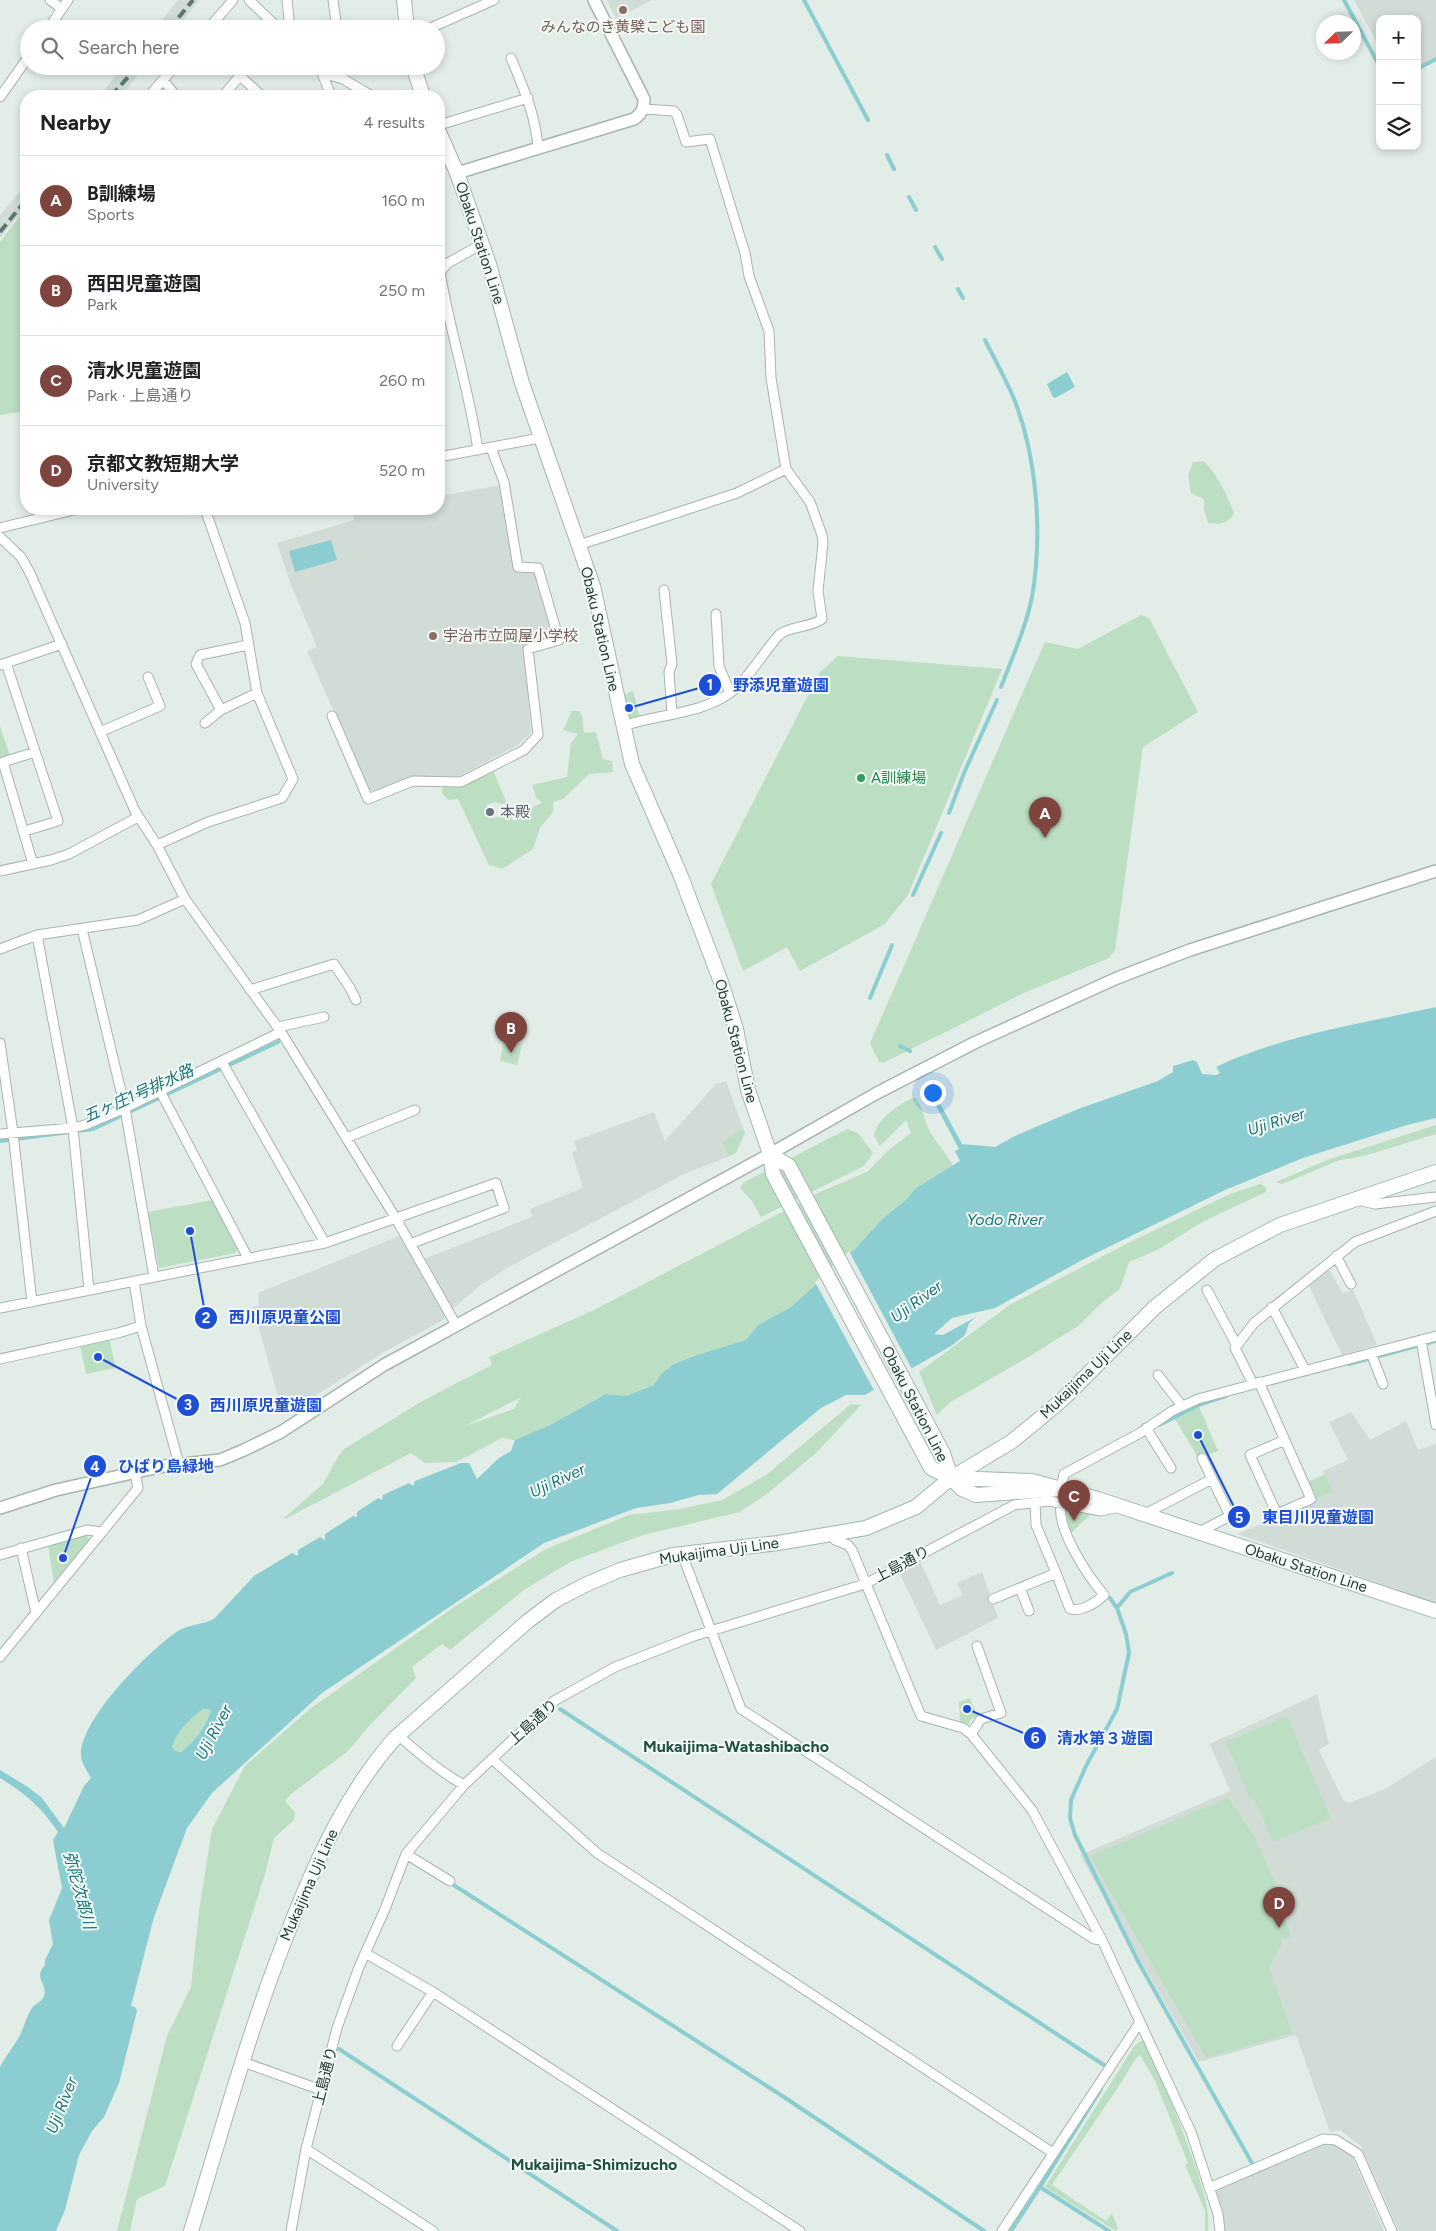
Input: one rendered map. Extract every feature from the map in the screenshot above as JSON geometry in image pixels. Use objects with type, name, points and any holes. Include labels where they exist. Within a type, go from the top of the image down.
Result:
[{"type":"main road","points":[[404,0],[406,20]]},
{"type":"main road","points":[[417,75],[421,90]]},
{"type":"main road","name":"Obaku Station Line","points":[[445,146],[457,173],[482,244],[522,384],[593,586],[634,771],[680,874],[721,982],[736,1029],[748,1090],[770,1154],[773,1170],[931,1468],[951,1478],[962,1489],[976,1495],[1061,1496],[1145,1514],[1436,1611]]},
{"type":"main road","name":"Obaku Station Line","points":[[770,1154],[789,1166],[946,1460],[951,1478]]},
{"type":"main road","name":"Mukaijima Uji Line","points":[[191,2231],[242,2062],[278,1955],[314,1868],[350,1800],[380,1755],[398,1735],[502,1643],[556,1600],[620,1570],[649,1560],[682,1554],[778,1543],[866,1528],[916,1507],[951,1478],[1012,1442],[1056,1405],[1155,1307],[1215,1259],[1280,1225],[1436,1172]]},
{"type":"main road","points":[[991,1455],[991,1470],[998,1481]]},
{"type":"main road","name":"Obaku Station Line","points":[[951,1478],[1032,1481],[1061,1496]]},
{"type":"street","points":[[50,0],[62,9]]},
{"type":"street","points":[[54,20],[68,0]]},
{"type":"street","points":[[216,20],[233,0]]},
{"type":"street","points":[[250,0],[270,20]]},
{"type":"street","points":[[287,0],[289,20]]},
{"type":"street","points":[[333,0],[336,20]]},
{"type":"street","points":[[445,22],[494,0]]},
{"type":"street","points":[[457,173],[634,119],[644,109],[644,98],[594,0]]},
{"type":"street","points":[[511,58],[528,98],[537,128],[538,148]]},
{"type":"street","points":[[0,97],[20,69]]},
{"type":"street","points":[[154,90],[167,75]]},
{"type":"street","points":[[322,75],[328,90]]},
{"type":"street","points":[[333,75],[362,90]]},
{"type":"street","points":[[342,75],[343,79]]},
{"type":"street","points":[[228,90],[240,76],[255,90]]},
{"type":"street","points":[[163,80],[171,90]]},
{"type":"street","points":[[445,123],[528,98]]},
{"type":"street","points":[[623,726],[645,719],[696,708],[730,693],[780,634],[789,629],[816,624],[822,619],[818,591],[823,543],[822,535],[810,502],[786,469],[771,378],[769,331],[749,276],[745,253],[710,139],[686,142],[677,114],[674,111],[644,109]]},
{"type":"street","points":[[445,266],[482,244]]},
{"type":"street","points":[[445,302],[471,405],[478,450]]},
{"type":"street","points":[[445,456],[540,438]]},
{"type":"street","points":[[332,716],[368,799],[413,781],[461,782],[524,750],[538,735],[528,649],[559,640],[538,568],[518,567],[504,482],[491,448]]},
{"type":"street","points":[[579,545],[737,492],[786,469]]},
{"type":"street","points":[[0,528],[53,515]]},
{"type":"street","points":[[157,845],[208,822],[282,798],[289,789],[293,779],[257,693],[238,603],[207,515]]},
{"type":"street","points":[[0,538],[21,557],[30,573],[138,817],[157,845],[185,899],[280,1029],[395,1217],[456,1325]]},
{"type":"street","points":[[664,590],[672,664],[669,672],[672,714]]},
{"type":"street","points":[[716,614],[719,666],[730,693]]},
{"type":"street","points":[[25,831],[58,821],[3,664],[62,644]]},
{"type":"street","points":[[221,710],[196,664],[200,655],[248,645]]},
{"type":"street","points":[[100,732],[160,706],[148,677]]},
{"type":"street","points":[[205,723],[221,710],[257,693]]},
{"type":"street","points":[[33,864],[25,831],[3,762],[35,752]]},
{"type":"street","points":[[0,871],[68,854],[138,817]]},
{"type":"street","points":[[0,1508],[56,1490],[135,1472],[179,1464],[220,1460],[268,1439],[384,1365],[770,1154],[877,1093],[976,1042],[1116,978],[1232,935],[1436,871]]},
{"type":"street","points":[[0,949],[37,936],[138,920],[185,899]]},
{"type":"street","points":[[82,929],[125,1112],[154,1277]]},
{"type":"street","points":[[37,936],[73,1132],[89,1290]]},
{"type":"street","points":[[250,990],[334,964],[356,1000]]},
{"type":"street","points":[[0,1134],[14,1138],[73,1132],[85,1125],[125,1112],[224,1066],[280,1029],[324,1017]]},
{"type":"street","points":[[0,1043],[14,1138],[32,1302]]},
{"type":"street","points":[[224,1066],[324,1243]]},
{"type":"street","points":[[162,1095],[248,1258]]},
{"type":"street","points":[[346,1138],[415,1110]]},
{"type":"street","points":[[0,1308],[324,1243],[496,1183],[504,1208],[410,1244]]},
{"type":"street","points":[[1352,1199],[1375,1204],[1436,1197]]},
{"type":"street","points":[[1236,1344],[1254,1323],[1272,1307],[1355,1242],[1436,1211]]},
{"type":"street","points":[[1336,1256],[1351,1284]]},
{"type":"street","points":[[134,1281],[141,1326],[179,1464]]},
{"type":"street","points":[[1207,1290],[1236,1344],[1235,1348],[1264,1393],[1285,1440],[1311,1499],[1277,1514],[1250,1455],[1285,1440]]},
{"type":"street","points":[[1272,1307],[1304,1370]]},
{"type":"street","points":[[0,1359],[118,1333],[141,1326]]},
{"type":"street","points":[[1036,1502],[1036,1525],[1070,1608],[1075,1610],[1097,1602],[1104,1596],[1091,1580],[1069,1539],[1060,1510],[1064,1474],[1198,1398],[1436,1336]]},
{"type":"street","points":[[1421,1340],[1436,1425]]},
{"type":"street","points":[[1371,1353],[1383,1384]]},
{"type":"street","points":[[1158,1375],[1182,1406]]},
{"type":"street","points":[[1146,1429],[1171,1468]]},
{"type":"street","points":[[1198,1532],[1230,1516],[1202,1458]]},
{"type":"street","points":[[0,1657],[138,1488],[135,1472]]},
{"type":"street","points":[[1145,1514],[1212,1479]]},
{"type":"street","name":"上島通り","points":[[291,2231],[306,2149],[337,2028],[365,1952],[385,1909],[406,1854],[464,1786],[492,1759],[554,1701],[615,1668],[712,1631],[865,1584],[1014,1505],[1049,1501],[1061,1496]]},
{"type":"street","points":[[0,1555],[87,1530],[102,1532]]},
{"type":"street","points":[[834,1533],[835,1540],[850,1547],[895,1650],[921,1716],[963,1728],[971,1734],[1032,1810],[1102,1940],[1191,2132],[1218,2214],[1220,2231]]},
{"type":"street","points":[[21,1548],[36,1613]]},
{"type":"street","points":[[682,1554],[741,1709],[1086,1934],[1094,1939],[1102,1940]]},
{"type":"street","points":[[993,1599],[1056,1573]]},
{"type":"street","points":[[1020,1588],[1029,1610]]},
{"type":"street","points":[[971,1734],[981,1719],[1001,1713],[977,1646]]},
{"type":"street","points":[[398,1735],[442,1772],[464,1786]]},
{"type":"street","points":[[492,1759],[597,1854],[1053,2153]]},
{"type":"street","points":[[406,1854],[450,1881]]},
{"type":"street","points":[[365,1952],[433,1992],[800,2231]]},
{"type":"street","points":[[397,2046],[433,1992]]},
{"type":"street","points":[[1002,2231],[1140,2022]]},
{"type":"street","points":[[242,2062],[321,2090]]},
{"type":"street","points":[[1209,2188],[1323,2139],[1336,2140],[1358,2154],[1392,2231]]},
{"type":"street","points":[[306,2149],[433,2231]]},
{"type":"shaded area","points":[[178,0],[199,0],[183,20],[162,20]]},
{"type":"shaded area","name":"みんなのき黄檗こども園","points":[[607,0],[652,0],[616,19]]},
{"type":"shaded area","points":[[1354,0],[1436,0],[1436,60],[1421,67],[1421,15],[1376,15],[1376,41]]},
{"type":"shaded area","points":[[116,75],[138,75],[126,90],[104,90]]},
{"type":"shaded area","points":[[20,191],[20,213],[0,238],[0,215]]},
{"type":"shaded area","name":"宇治市立岡屋小学校","points":[[502,485],[515,571],[534,571],[538,575],[555,634],[550,638],[524,645],[531,733],[518,745],[459,776],[411,776],[379,791],[369,790],[307,651],[317,647],[290,582],[277,543],[354,520],[353,515],[445,515],[445,495]]},
{"type":"shaded area","points":[[726,1081],[743,1128],[722,1142],[728,1157],[686,1173],[507,1268],[481,1285],[451,1310],[424,1259],[532,1217],[530,1209],[583,1188],[572,1152],[577,1151],[574,1141],[654,1112],[665,1141],[716,1084]]},
{"type":"shaded area","points":[[402,1235],[447,1315],[445,1319],[384,1352],[299,1406],[281,1407],[253,1307],[259,1305],[258,1295],[260,1292]]},
{"type":"shaded area","points":[[1329,1270],[1343,1293],[1353,1289],[1377,1345],[1342,1355],[1309,1286]]},
{"type":"shaded area","points":[[1351,1412],[1370,1440],[1406,1421],[1418,1450],[1436,1444],[1436,1603],[1238,1534],[1332,1492],[1323,1471],[1348,1460],[1329,1422]]},
{"type":"shaded area","points":[[920,1561],[940,1605],[963,1595],[957,1583],[982,1572],[998,1618],[936,1650],[899,1572]]},
{"type":"shaded area","points":[[1317,1694],[1329,1744],[1319,1750],[1343,1800],[1349,1803],[1385,1789],[1436,1757],[1436,2231],[1399,2231],[1361,2146],[1340,2130],[1330,2132],[1296,2035],[1199,2062],[1080,1855],[1230,1791],[1210,1744]]},
{"type":"shaded area","points":[[1320,2143],[1331,2143],[1352,2156],[1384,2231],[1224,2231],[1223,2211],[1215,2189]]},
{"type":"green space","points":[[20,216],[20,412],[0,415],[0,242]]},
{"type":"green space","points":[[1203,461],[1208,465],[1221,485],[1234,513],[1223,523],[1208,523],[1204,509],[1204,499],[1191,493],[1188,476],[1193,462]]},
{"type":"green space","points":[[1141,615],[1149,618],[1198,712],[1143,747],[1115,950],[1109,958],[1026,992],[883,1063],[879,1062],[870,1043],[1045,642],[1078,649]]},
{"type":"green space","name":"A訓練場","points":[[838,656],[1002,669],[908,895],[885,924],[800,971],[787,947],[743,971],[711,884],[820,672]]},
{"type":"green space","points":[[633,691],[640,719],[624,725],[618,697]]},
{"type":"green space","points":[[572,711],[579,711],[582,716],[584,733],[596,732],[603,759],[612,761],[613,772],[589,774],[563,799],[553,802],[553,812],[540,828],[533,849],[502,869],[489,865],[458,799],[448,800],[442,793],[443,786],[464,784],[493,770],[507,804],[495,802],[486,805],[493,818],[503,816],[507,809],[513,821],[529,814],[531,808],[542,803],[536,797],[532,785],[567,777],[571,743],[578,734],[563,730]]},
{"type":"green space","points":[[0,726],[10,756],[0,760]]},
{"type":"green space","points":[[504,1040],[522,1044],[517,1065],[500,1061]]},
{"type":"green space","points":[[912,1098],[916,1098],[931,1133],[953,1166],[916,1188],[906,1200],[882,1219],[856,1248],[791,1307],[758,1325],[746,1340],[672,1365],[661,1374],[654,1385],[626,1396],[606,1394],[550,1425],[515,1440],[502,1438],[456,1462],[425,1463],[411,1453],[284,1518],[323,1484],[344,1449],[424,1400],[492,1365],[489,1357],[594,1310],[822,1191],[867,1172],[890,1149],[911,1133],[906,1120],[880,1146],[874,1136],[884,1118]],"holes":[[[521,1397],[514,1409],[465,1426]]]},
{"type":"green space","points":[[1436,1125],[1436,1134],[1364,1156],[1340,1160],[1282,1184],[1276,1182],[1327,1160]]},
{"type":"green space","points":[[743,1128],[745,1133],[736,1153],[728,1157],[722,1142]]},
{"type":"green space","points":[[847,1129],[858,1133],[873,1153],[864,1166],[761,1217],[752,1201],[740,1188],[743,1183]]},
{"type":"green space","points":[[1260,1184],[1266,1187],[1266,1192],[1204,1221],[1159,1249],[1129,1262],[1120,1289],[1100,1304],[1078,1326],[949,1403],[937,1415],[919,1372],[1011,1304],[1134,1240],[1230,1194]]},
{"type":"green space","points":[[212,1200],[238,1248],[235,1253],[159,1268],[148,1212]]},
{"type":"green space","points":[[110,1340],[115,1368],[86,1374],[80,1346]]},
{"type":"green space","points":[[851,1404],[861,1405],[816,1453],[768,1493],[740,1512],[643,1535],[570,1562],[524,1590],[450,1650],[442,1644],[412,1667],[416,1678],[369,1726],[348,1751],[291,1794],[285,1801],[295,1812],[294,1820],[274,1838],[265,1874],[165,2186],[137,2199],[130,2231],[117,2231],[167,2036],[191,1987],[199,1911],[212,1829],[245,1766],[310,1709],[454,1607],[546,1549],[629,1515],[680,1509],[722,1500],[766,1475]]},
{"type":"green space","points":[[1199,1407],[1218,1451],[1199,1459],[1175,1419]]},
{"type":"green space","points":[[1325,1474],[1333,1492],[1315,1499],[1308,1482]]},
{"type":"green space","points":[[1063,1507],[1092,1513],[1069,1535]]},
{"type":"green space","points":[[86,1534],[90,1542],[54,1583],[48,1545]]},
{"type":"green space","points":[[970,1698],[977,1716],[970,1720],[969,1724],[960,1722],[959,1702]]},
{"type":"green space","points":[[203,1709],[211,1711],[199,1734],[181,1752],[175,1751],[172,1746],[174,1740],[193,1716]]},
{"type":"green space","points":[[1287,1716],[1331,1818],[1273,1842],[1254,1798],[1250,1799],[1226,1742]]},
{"type":"green space","points":[[1228,1798],[1254,1836],[1278,1890],[1291,1937],[1281,1939],[1282,1943],[1269,1967],[1292,2033],[1206,2058],[1090,1856]]},
{"type":"green space","points":[[1144,2039],[1179,2121],[1197,2171],[1207,2208],[1208,2231],[1205,2231],[1205,2211],[1185,2165],[1188,2163],[1155,2081],[1140,2055],[1136,2058],[1052,2185],[1106,2221],[1112,2213],[1118,2228],[1116,2231],[1045,2187],[1135,2045]]},
{"type":"water","points":[[1067,372],[1075,387],[1055,398],[1053,397],[1047,384]]},
{"type":"water","points":[[331,540],[337,560],[295,572],[289,551]]},
{"type":"water","name":"Yodo River","points":[[1436,1007],[1436,1118],[1407,1125],[1303,1158],[1225,1190],[1084,1259],[995,1308],[952,1318],[934,1334],[943,1335],[976,1317],[969,1323],[965,1335],[951,1346],[865,1395],[846,1395],[821,1408],[717,1494],[699,1495],[670,1503],[636,1508],[544,1543],[322,1693],[212,1793],[187,1828],[154,1917],[131,2006],[135,2007],[137,2011],[119,2083],[104,2117],[92,2131],[79,2155],[65,2210],[56,2231],[0,2231],[0,2067],[19,2037],[32,2008],[41,2001],[45,1993],[40,1974],[53,1944],[49,1920],[62,1888],[53,1840],[58,1832],[32,1802],[0,1778],[0,1770],[42,1798],[64,1828],[84,1786],[91,1778],[83,1763],[81,1753],[84,1738],[104,1704],[135,1669],[166,1640],[182,1629],[214,1619],[254,1576],[292,1553],[298,1556],[298,1550],[320,1537],[325,1540],[325,1534],[353,1516],[357,1517],[357,1512],[378,1498],[382,1500],[383,1495],[409,1483],[413,1486],[415,1481],[461,1463],[469,1463],[477,1479],[499,1458],[511,1451],[515,1440],[550,1425],[606,1394],[626,1396],[654,1385],[661,1374],[672,1365],[746,1340],[758,1325],[791,1307],[856,1248],[882,1219],[906,1200],[916,1188],[960,1161],[955,1151],[959,1149],[932,1098],[936,1096],[962,1144],[995,1147],[1015,1136],[1078,1109],[1158,1081],[1173,1072],[1173,1066],[1193,1060],[1197,1062],[1202,1074],[1216,1075],[1220,1073],[1216,1067],[1269,1046],[1324,1031]],"holes":[[[203,1709],[211,1711],[209,1717],[195,1739],[181,1752],[175,1751],[172,1746],[185,1725]]]},
{"type":"pier","points":[[849,1251],[913,1371],[875,1392],[815,1282]]},
{"type":"waterway","points":[[804,0],[868,120]]},
{"type":"waterway","points":[[1344,0],[1376,60]]},
{"type":"waterway","points":[[1421,67],[1436,59]]},
{"type":"waterway","points":[[887,155],[894,169]]},
{"type":"waterway","points":[[909,197],[916,210]]},
{"type":"waterway","points":[[935,247],[942,259]]},
{"type":"waterway","points":[[958,289],[963,298]]},
{"type":"waterway","points":[[985,340],[1009,387],[1020,417],[1027,442],[1036,494],[1037,547],[1032,597],[1022,631],[1001,687]]},
{"type":"waterway","points":[[949,813],[964,773],[997,700]]},
{"type":"waterway","points":[[913,895],[941,833]]},
{"type":"waterway","points":[[870,998],[892,945]]},
{"type":"waterway","name":"五ヶ庄1号排水路","points":[[0,1141],[93,1129],[278,1042]]},
{"type":"waterway","points":[[900,1046],[910,1051]]},
{"type":"waterway","points":[[1349,1364],[1436,1341]]},
{"type":"waterway","points":[[1159,1425],[1201,1404],[1226,1396]]},
{"type":"waterway","points":[[1172,1573],[1130,1592],[1117,1608],[1126,1634],[1129,1653],[1117,1709],[1086,1766],[1071,1800],[1070,1818],[1075,1835],[1139,1963],[1253,2165]]},
{"type":"waterway","points":[[1110,1598],[1117,1608]]},
{"type":"waterway","points":[[560,1709],[1110,2069]]},
{"type":"waterway","points":[[452,1884],[787,2099],[984,2231]]},
{"type":"waterway","points":[[339,2049],[617,2231]]},
{"type":"waterway","points":[[1040,2187],[1101,2089]]},
{"type":"waterway","points":[[1011,2231],[1040,2187],[1109,2231]]},
{"type":"railway","points":[[176,20],[193,0]]},
{"type":"railway","points":[[116,90],[130,75]]},
{"type":"railway","points":[[0,232],[20,207]]},
{"type":"place","name":"みんなのき黄檗こども園","points":[[623,10]]},
{"type":"place","name":"宇治市立岡屋小学校","points":[[433,636]]},
{"type":"place","name":"野添児童遊園","points":[[629,708]]},
{"type":"place","name":"A訓練場","points":[[861,778]]},
{"type":"place","name":"本殿","points":[[490,812]]},
{"type":"place","name":"B訓練場","points":[[1045,838]]},
{"type":"place","name":"西田児童遊園","points":[[511,1053]]},
{"type":"place","name":"西川原児童公園","points":[[190,1231]]},
{"type":"place","name":"西川原児童遊園","points":[[98,1357]]},
{"type":"place","name":"東目川児童遊園","points":[[1198,1435]]},
{"type":"place","name":"清水児童遊園","points":[[1074,1521]]},
{"type":"place","name":"ひばり島緑地","points":[[63,1558]]},
{"type":"place","name":"清水第３遊園","points":[[967,1709]]},
{"type":"place","name":"京都文教短期大学","points":[[1279,1928]]},
{"type":"district","name":"Mukaijima-Watashibacho","points":[[736,1746]]},
{"type":"district","name":"Mukaijima-Shimizucho","points":[[594,2164]]},
{"type":"water label","name":"Uji River","points":[[1276,1121]]},
{"type":"water label","name":"Uji River","points":[[916,1301]]},
{"type":"water label","name":"Uji River","points":[[557,1480]]},
{"type":"water label","name":"Uji River","points":[[213,1732]]},
{"type":"water label","name":"弥陀次郎川","points":[[80,1890]]},
{"type":"water label","name":"Uji River","points":[[61,2105]]}]
